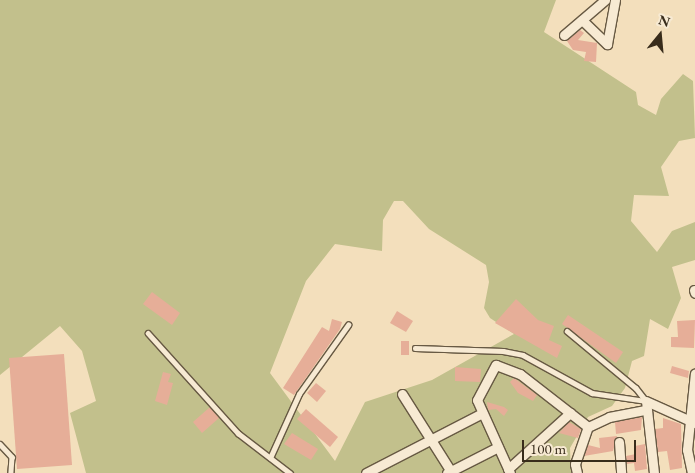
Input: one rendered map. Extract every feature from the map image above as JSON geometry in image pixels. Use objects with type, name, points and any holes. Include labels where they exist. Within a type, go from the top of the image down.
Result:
[{"type":"street","points":[[564,35],[605,0]]},
{"type":"street","points":[[582,20],[607,44],[615,0]]},
{"type":"street","points":[[570,413],[509,471],[482,413],[477,396],[500,364],[570,413],[588,427]]},
{"type":"street","points":[[692,473],[687,450],[692,420],[695,373]]},
{"type":"street","points":[[402,394],[450,472],[498,447]]},
{"type":"street","points":[[646,406],[654,473]]},
{"type":"street","points":[[577,473],[575,464],[588,427],[609,417],[646,406],[692,420]]},
{"type":"street","points":[[366,473],[482,413]]},
{"type":"street","points":[[618,442],[621,473]]},
{"type":"lane","points":[[270,458],[299,394],[348,325]]},
{"type":"lane","points":[[567,331],[646,406]]},
{"type":"lane","points":[[148,333],[220,415],[290,473]]},
{"type":"lane","points":[[415,348],[504,351],[523,355],[592,393],[646,406]]},
{"type":"lane","points":[[0,444],[12,458],[11,473]]},
{"type":"shaded area","points":[[0,0],[556,0],[544,32],[636,92],[638,105],[656,115],[661,99],[683,74],[693,81],[695,138],[679,141],[661,167],[669,196],[634,195],[631,221],[657,252],[672,231],[695,222],[695,260],[672,267],[681,298],[668,329],[650,319],[644,356],[632,361],[625,388],[612,406],[588,417],[570,448],[571,473],[86,473],[70,413],[96,401],[82,351],[60,326],[0,375]],"holes":[[[394,201],[403,201],[429,229],[486,265],[489,282],[484,308],[490,318],[514,334],[432,380],[365,402],[335,461],[270,373],[306,281],[335,244],[382,251],[383,220]]]},
{"type":"building","points":[[580,30],[584,33],[578,40],[597,43],[596,62],[584,61],[586,52],[573,50],[567,41]]},
{"type":"building","points":[[152,292],[180,313],[172,325],[143,304]]},
{"type":"building","points":[[516,299],[538,320],[554,326],[549,340],[562,346],[557,358],[495,323]]},
{"type":"building","points":[[397,311],[413,321],[406,332],[390,323]]},
{"type":"building","points":[[568,315],[623,352],[616,363],[562,324]]},
{"type":"building","points":[[332,319],[342,322],[340,329],[294,395],[283,388],[322,327],[329,331]]},
{"type":"building","points":[[695,320],[694,348],[671,347],[671,337],[678,337],[677,321]]},
{"type":"building","points":[[401,341],[409,341],[409,355],[401,355]]},
{"type":"building","points":[[64,354],[72,465],[17,469],[9,358]]},
{"type":"building","points":[[672,366],[689,371],[688,378],[670,373]]},
{"type":"building","points":[[455,367],[481,369],[480,382],[455,381]]},
{"type":"building","points":[[163,372],[171,374],[168,382],[173,383],[167,405],[155,401]]},
{"type":"building","points":[[514,378],[537,395],[533,401],[518,393],[510,382]]},
{"type":"building","points":[[316,383],[326,391],[317,402],[307,393]]},
{"type":"building","points":[[487,402],[508,410],[504,416],[496,409],[488,410]]},
{"type":"building","points":[[210,407],[219,418],[202,433],[193,422]]},
{"type":"building","points":[[306,409],[338,437],[330,447],[297,419]]},
{"type":"building","points":[[642,417],[641,430],[616,434],[615,422]]},
{"type":"building","points":[[663,418],[681,424],[682,468],[670,470],[667,451],[658,452],[655,429],[663,428]]},
{"type":"building","points":[[569,422],[581,429],[578,438],[559,433]]},
{"type":"building","points":[[292,433],[318,449],[311,460],[284,444]]},
{"type":"building","points":[[617,436],[613,451],[584,456],[588,445],[600,448],[599,438]]},
{"type":"building","points":[[645,444],[647,469],[635,471],[634,463],[627,464],[626,456],[636,454],[635,446]]}]
